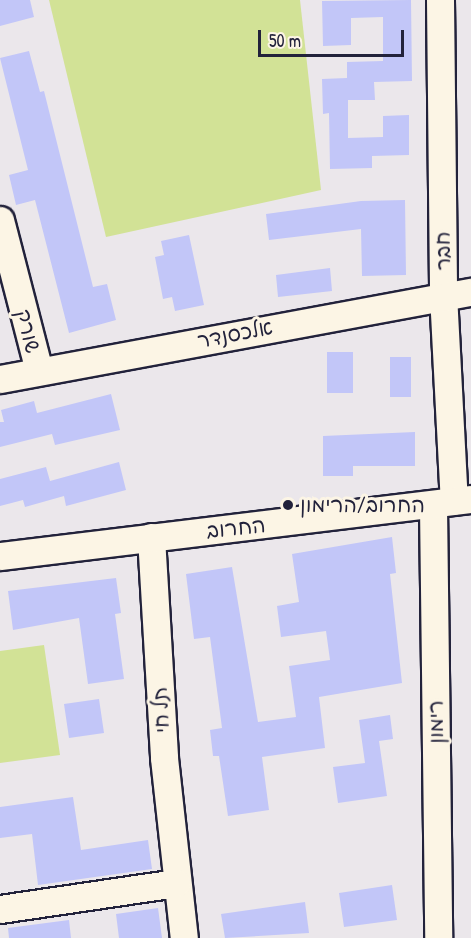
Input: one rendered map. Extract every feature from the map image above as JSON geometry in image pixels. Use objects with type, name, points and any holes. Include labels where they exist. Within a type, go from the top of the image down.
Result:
[{"type":"street","name":"חבר","points":[[440,0],[444,294],[453,502]]},
{"type":"street","name":"שורק","points":[[0,220],[39,371]]},
{"type":"street","name":"אלכסנדר","points":[[0,379],[444,294],[471,291]]},
{"type":"street","name":"החרוב","points":[[0,555],[453,502]]},
{"type":"street","name":"רימון","points":[[438,938],[453,502]]},
{"type":"street","name":"תל חי","points":[[151,537],[176,883],[184,938]]},
{"type":"street","points":[[0,909],[176,883]]},
{"type":"green space","points":[[49,0],[300,0],[321,190],[106,237]]},
{"type":"green space","points":[[44,645],[60,755],[0,763],[0,651]]},
{"type":"building","points":[[0,0],[30,0],[34,17],[0,26]]},
{"type":"building","points":[[411,0],[412,81],[374,82],[375,100],[348,100],[348,138],[383,137],[383,116],[409,115],[409,155],[372,156],[372,168],[330,169],[329,113],[323,114],[322,79],[347,78],[347,62],[383,61],[383,17],[351,18],[351,45],[323,46],[322,1]]},
{"type":"building","points":[[29,51],[40,92],[44,91],[93,287],[107,284],[116,320],[69,333],[35,200],[16,205],[9,175],[28,170],[0,58]]},
{"type":"building","points":[[405,200],[406,275],[362,276],[361,229],[269,240],[266,214],[361,201]]},
{"type":"building","points":[[189,235],[204,305],[175,311],[172,297],[163,299],[155,257],[164,255],[161,241]]},
{"type":"building","points":[[330,268],[332,291],[278,297],[276,275]]},
{"type":"building","points":[[327,352],[353,352],[353,393],[327,393]]},
{"type":"building","points":[[390,357],[411,357],[411,397],[390,397]]},
{"type":"building","points":[[111,394],[120,430],[55,445],[52,434],[0,447],[0,422],[4,422],[1,410],[34,401],[37,413]]},
{"type":"building","points":[[415,432],[415,466],[353,466],[353,476],[323,476],[323,436]]},
{"type":"building","points":[[119,462],[126,490],[66,506],[64,496],[25,507],[23,500],[0,506],[0,479],[46,467],[50,481]]},
{"type":"building","points":[[392,537],[396,573],[390,574],[402,683],[319,697],[325,748],[262,757],[269,810],[228,816],[219,756],[213,756],[210,730],[222,728],[210,637],[194,639],[186,574],[232,567],[258,722],[296,717],[289,666],[330,660],[326,631],[281,637],[277,606],[299,602],[292,554]]},
{"type":"building","points":[[116,578],[121,613],[115,614],[124,679],[88,684],[79,618],[13,630],[8,591]]},
{"type":"building","points":[[99,699],[104,733],[69,738],[64,704]]},
{"type":"building","points":[[390,715],[393,739],[379,741],[387,796],[338,803],[333,767],[365,763],[359,720]]},
{"type":"building","points":[[73,797],[81,850],[148,840],[152,869],[38,885],[32,834],[0,838],[0,807]]},
{"type":"building","points":[[392,885],[397,920],[344,927],[339,893]]},
{"type":"building","points":[[305,902],[309,933],[225,938],[221,914]]},
{"type":"building","points":[[158,908],[162,938],[119,938],[116,914]]},
{"type":"building","points":[[69,920],[71,938],[9,938],[8,928]]},
{"type":"place","name":"החרוב/הרימון","points":[[288,505]]}]
